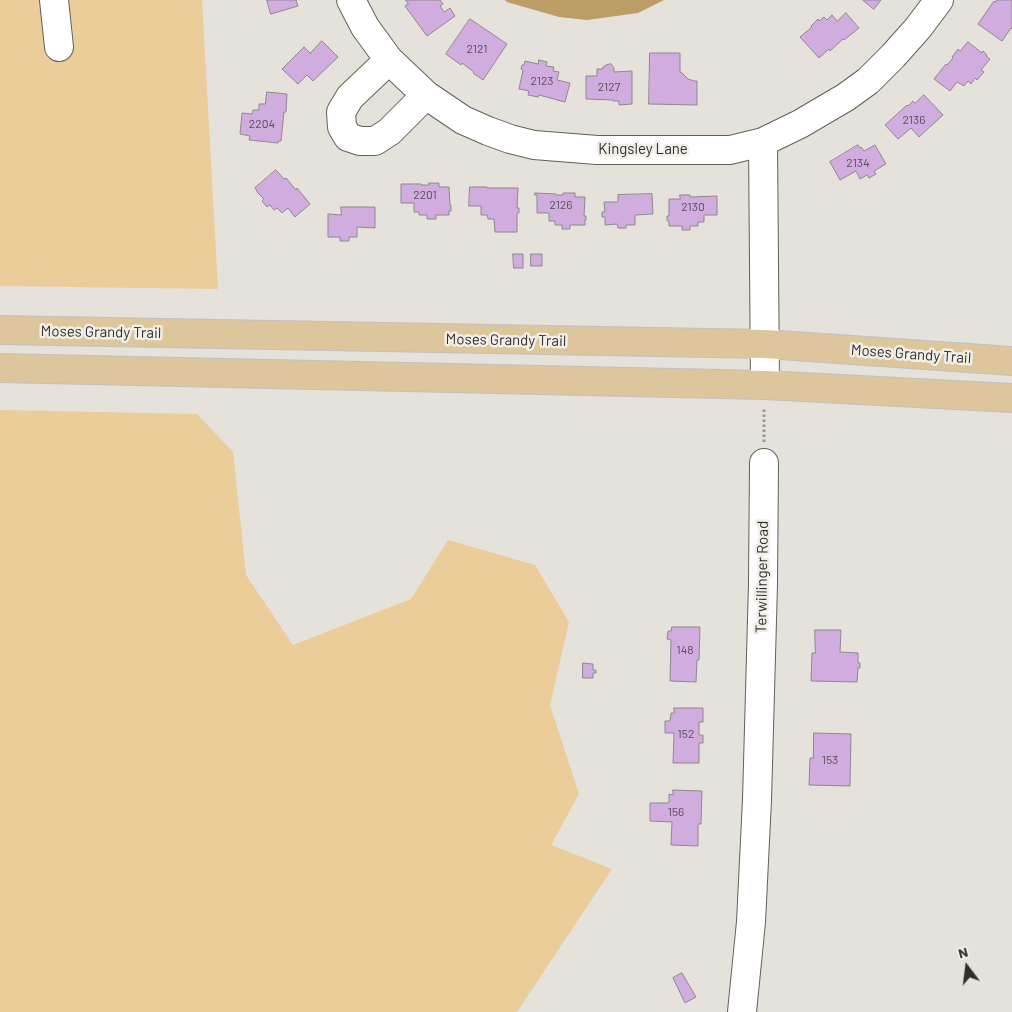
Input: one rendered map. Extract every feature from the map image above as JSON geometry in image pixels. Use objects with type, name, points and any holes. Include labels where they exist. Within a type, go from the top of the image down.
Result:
[{"type":"main road","name":"Moses Grandy Trail","points":[[0,330],[765,344],[1012,361]]},
{"type":"main road","points":[[0,368],[765,385],[1012,398]]},
{"type":"street","points":[[54,0],[59,47]]},
{"type":"street","name":"Kingsley Lane","points":[[351,0],[365,27],[389,60],[426,95],[463,120],[510,139],[534,145],[597,150],[730,150],[763,142],[800,124],[846,97],[868,81],[918,28],[939,0]]},
{"type":"street","points":[[389,60],[350,97],[341,112],[342,126],[348,137],[360,141],[375,141],[389,132],[426,95]]},
{"type":"street","points":[[763,142],[765,385]]},
{"type":"street","name":"Terwillinger Road","points":[[742,1012],[751,922],[757,800],[763,584],[764,463]]},
{"type":"path","points":[[764,463],[765,385]]},
{"type":"shaded area","points":[[0,0],[202,0],[218,289],[0,286]]},
{"type":"shaded area","points":[[505,0],[664,0],[638,13],[587,20],[559,17]]},
{"type":"shaded area","points":[[0,410],[197,414],[233,452],[246,575],[293,645],[411,599],[448,540],[535,565],[569,622],[550,705],[579,794],[551,845],[612,869],[517,1012],[0,1012]]},
{"type":"building","points":[[267,0],[296,0],[298,6],[271,14]]},
{"type":"building","points":[[406,0],[440,0],[443,4],[440,6],[444,12],[450,8],[455,16],[427,36],[405,6],[408,4]]},
{"type":"building","points":[[863,0],[881,0],[874,9]]},
{"type":"building","points":[[1012,0],[1012,29],[1002,41],[978,24],[994,1]]},
{"type":"building","points":[[846,13],[859,28],[819,58],[800,37],[818,19],[819,21],[824,17],[827,20],[832,15],[837,21]]},
{"type":"building","points":[[470,19],[507,44],[483,80],[462,63],[461,65],[446,54]]},
{"type":"building","points":[[322,41],[338,57],[313,81],[307,75],[298,84],[282,69],[304,47],[310,53]]},
{"type":"building","points":[[968,42],[982,53],[983,51],[990,59],[981,70],[984,72],[977,80],[975,78],[971,84],[968,81],[964,86],[957,82],[950,91],[934,79],[953,58],[958,49],[960,51]]},
{"type":"building","points":[[650,53],[680,53],[680,72],[688,79],[697,81],[697,105],[649,104]]},
{"type":"building","points":[[539,60],[547,62],[546,66],[554,67],[553,71],[559,72],[557,80],[570,83],[565,102],[539,95],[538,97],[528,95],[529,91],[519,89],[523,70],[521,69],[522,65],[524,65],[525,61],[538,64]]},
{"type":"building","points":[[611,64],[614,72],[632,71],[632,104],[619,105],[619,101],[586,99],[586,76],[597,76],[597,69],[603,69],[606,65]]},
{"type":"building","points":[[267,92],[287,94],[281,141],[278,141],[278,143],[249,140],[250,136],[240,134],[242,113],[252,114],[253,110],[259,110],[259,104],[265,104]]},
{"type":"building","points":[[924,95],[943,115],[919,137],[911,128],[898,139],[885,125],[907,105],[913,101],[915,103]]},
{"type":"building","points":[[858,145],[864,151],[875,145],[886,164],[874,171],[876,174],[869,178],[867,175],[860,179],[856,171],[840,180],[830,162]]},
{"type":"building","points":[[276,170],[296,190],[297,188],[310,204],[295,217],[288,208],[282,213],[277,208],[274,210],[270,205],[267,207],[262,201],[264,199],[255,188]]},
{"type":"building","points":[[429,183],[439,183],[439,187],[449,187],[451,211],[449,211],[449,215],[436,215],[436,219],[427,219],[427,215],[419,215],[419,212],[414,212],[414,203],[401,203],[401,184],[429,185]]},
{"type":"building","points":[[470,187],[518,188],[517,208],[519,208],[519,213],[517,213],[517,232],[495,232],[494,219],[488,219],[487,215],[481,215],[481,206],[469,206]]},
{"type":"building","points":[[535,193],[563,195],[563,193],[575,193],[575,197],[585,197],[585,225],[570,225],[570,229],[562,229],[562,225],[555,225],[555,221],[549,221],[549,213],[537,213],[537,195]]},
{"type":"building","points":[[652,194],[653,214],[635,215],[635,225],[626,225],[626,228],[618,228],[617,224],[605,225],[605,217],[602,217],[602,212],[605,212],[604,202],[618,202],[618,195]]},
{"type":"building","points":[[680,195],[690,195],[690,197],[717,196],[717,215],[704,215],[704,222],[698,222],[698,226],[690,226],[690,230],[682,230],[682,226],[669,226],[667,216],[669,216],[669,199],[680,199]]},
{"type":"building","points":[[341,207],[375,207],[375,228],[357,227],[357,237],[349,237],[349,241],[340,241],[340,237],[328,237],[328,214],[341,215]]},
{"type":"building","points":[[513,254],[523,254],[523,268],[514,268]]},
{"type":"building","points":[[531,254],[542,254],[542,266],[531,266]]},
{"type":"building","points":[[672,627],[700,627],[696,682],[670,681],[671,640],[667,639],[668,631],[671,631]]},
{"type":"building","points":[[815,630],[841,630],[840,652],[858,653],[860,668],[858,668],[857,682],[811,681],[812,653],[815,653]]},
{"type":"building","points":[[583,663],[593,664],[593,670],[596,670],[596,673],[593,673],[593,678],[583,678]]},
{"type":"building","points":[[674,708],[703,708],[703,722],[699,722],[699,735],[703,735],[703,743],[699,743],[699,763],[673,763],[674,733],[665,733],[665,721],[670,721]]},
{"type":"building","points":[[814,733],[851,734],[850,786],[809,785],[810,758],[813,758]]},
{"type":"building","points":[[673,790],[702,791],[701,824],[698,824],[698,846],[671,845],[672,822],[650,821],[650,803],[669,803],[669,794],[673,795]]},
{"type":"building","points":[[682,973],[696,997],[685,1003],[673,978]]}]
